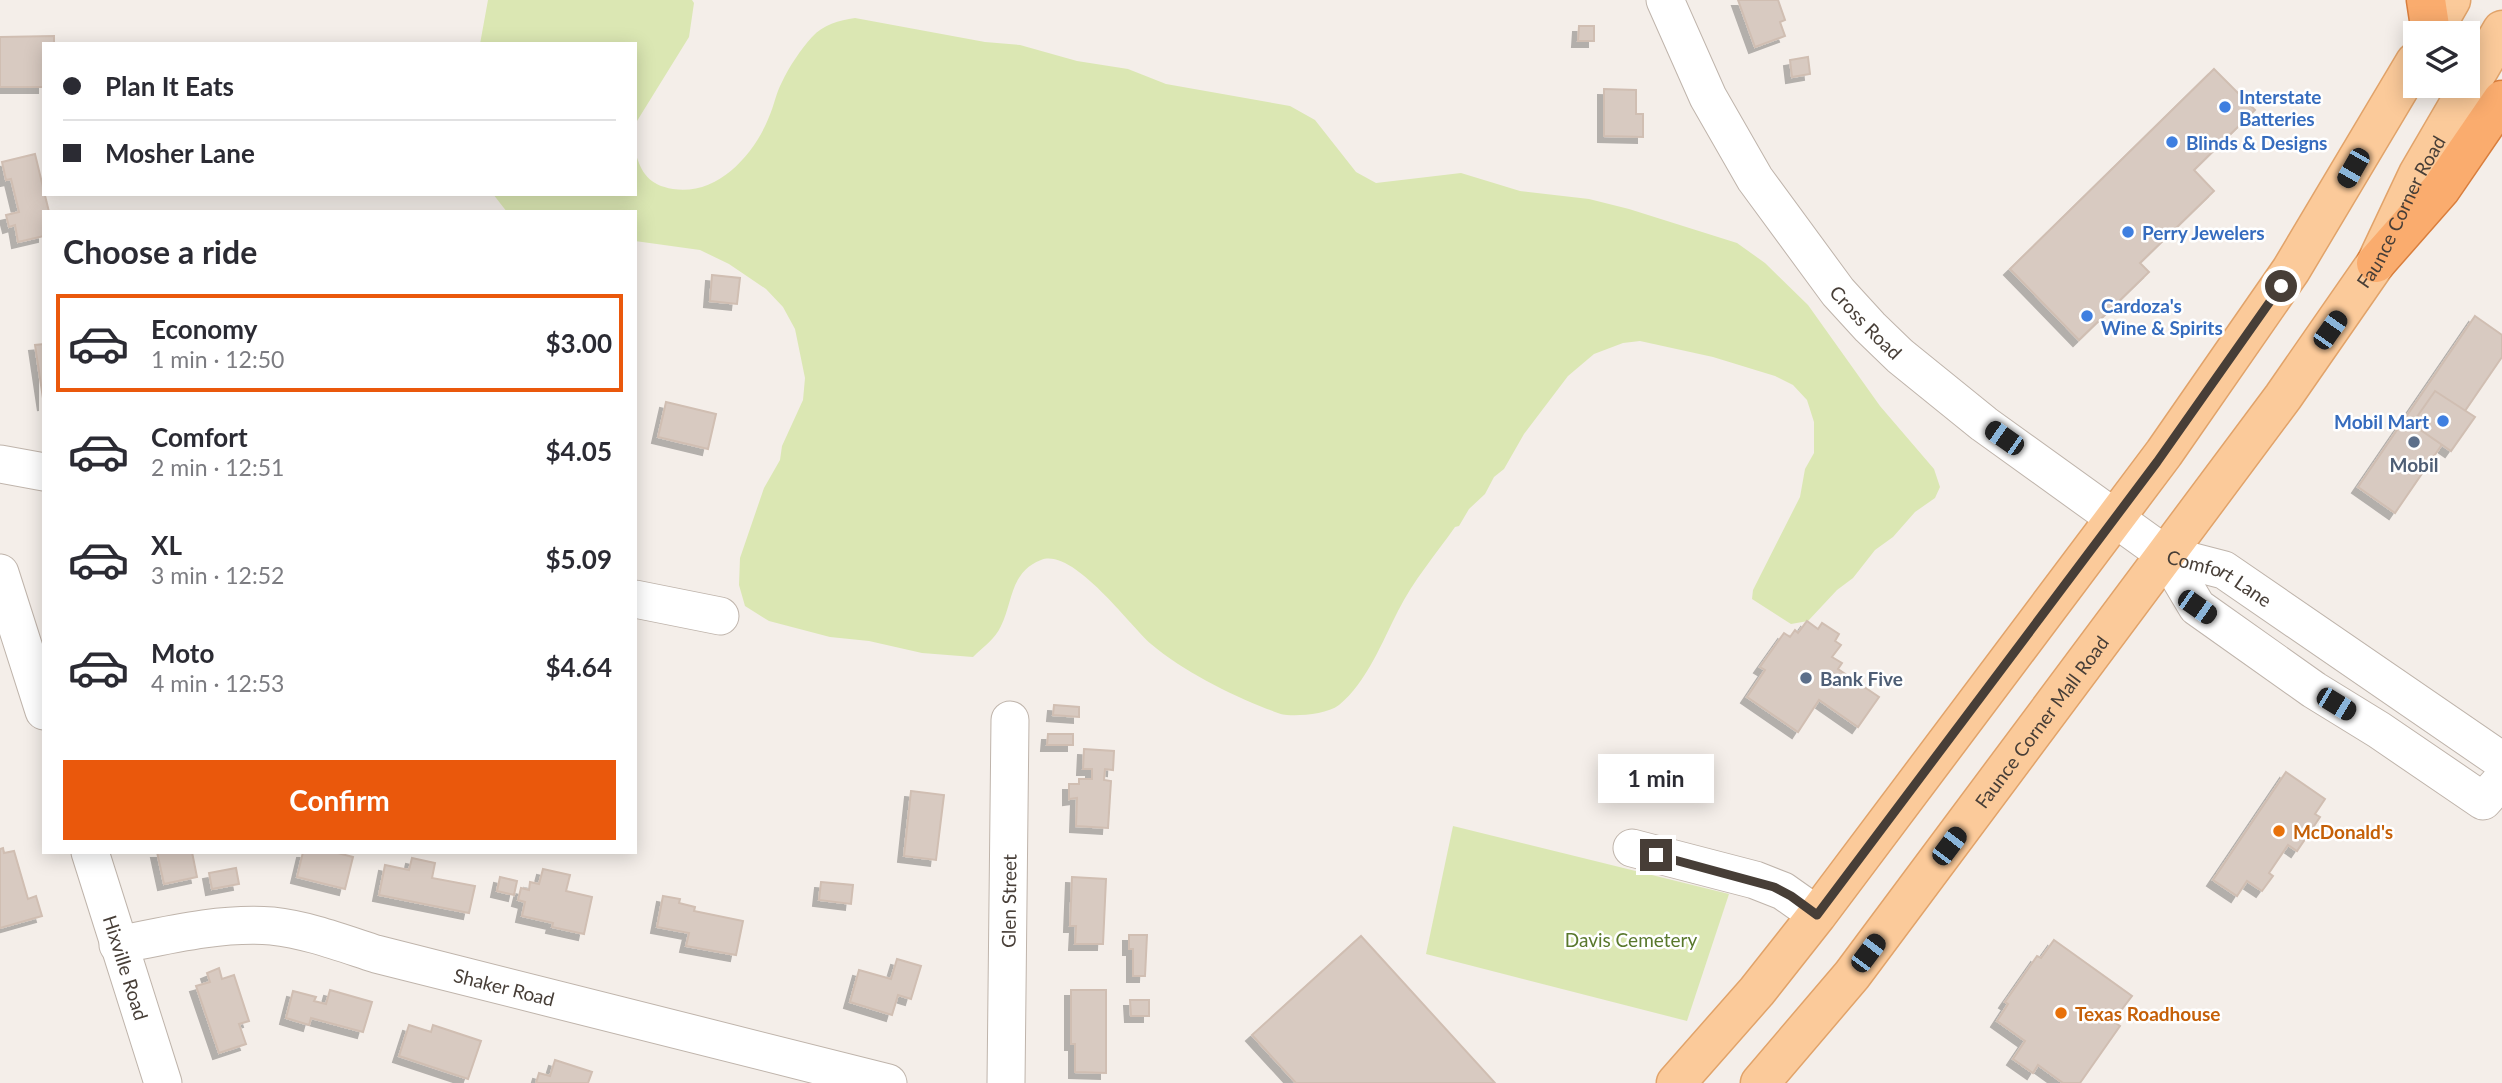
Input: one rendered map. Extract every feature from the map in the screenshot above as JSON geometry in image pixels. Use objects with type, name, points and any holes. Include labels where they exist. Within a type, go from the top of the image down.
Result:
[{"type":"highway","points":[[2426,0],[2430,21]]},
{"type":"highway","points":[[2376,263],[2441,189],[2502,100]]},
{"type":"main road","points":[[2439,21],[2451,0]]},
{"type":"main road","name":"Faunce Corner Road","points":[[2166,555],[2283,397],[2376,263],[2418,174],[2502,30]]},
{"type":"main road","points":[[1675,1083],[1757,991],[1817,915],[2116,519],[2218,379],[2291,270],[2403,82]]},
{"type":"main road","name":"Faunce Corner Mall Road","points":[[1760,1083],[1852,975],[2166,555]]},
{"type":"street","name":"Cross Road","points":[[1665,0],[1697,75],[1730,138],[1781,218],[1838,292],[1870,327],[1948,396],[2166,555]]},
{"type":"street","points":[[0,464],[42,472]]},
{"type":"street","name":"Comfort Lane","points":[[2166,555],[2224,570],[2502,761]]},
{"type":"street","name":"Comfort Lane","points":[[2166,555],[2197,607],[2314,690],[2379,730],[2493,791]]},
{"type":"street","points":[[0,573],[42,705]]},
{"type":"street","points":[[637,599],[720,616]]},
{"type":"street","name":"Glen Street","points":[[1006,1083],[1010,720]]},
{"type":"street","points":[[1632,848],[1755,880],[1783,891],[1817,915]]},
{"type":"street","name":"Hixville Road","points":[[91,854],[163,1083]]},
{"type":"street","name":"Shaker Road","points":[[118,945],[212,928],[274,926],[887,1083]]},
{"type":"green space","points":[[488,0],[692,0],[694,3],[689,37],[637,121],[637,42],[480,42]]},
{"type":"green space","points":[[855,18],[985,42],[1020,45],[1077,61],[1128,69],[1166,84],[1290,106],[1315,120],[1356,172],[1376,183],[1461,173],[1520,191],[1589,199],[1629,209],[1737,243],[1765,263],[1808,305],[1880,406],[1934,469],[1940,487],[1935,498],[1915,512],[1893,537],[1875,550],[1853,578],[1837,590],[1808,621],[1791,624],[1752,599],[1753,590],[1800,497],[1805,469],[1814,453],[1814,422],[1807,400],[1793,385],[1775,376],[1713,357],[1640,341],[1623,343],[1594,354],[1568,376],[1524,434],[1504,469],[1494,477],[1485,494],[1469,509],[1418,578],[1358,685],[1339,705],[1328,710],[1307,715],[1282,714],[1207,681],[1151,644],[1100,590],[1069,565],[1054,559],[1041,560],[1023,572],[998,631],[973,657],[922,653],[869,641],[830,637],[769,621],[745,606],[739,585],[740,558],[764,488],[780,460],[782,446],[803,400],[805,378],[795,329],[783,307],[766,289],[729,264],[700,250],[637,241],[637,210],[505,210],[495,196],[637,196],[637,157],[647,177],[665,187],[689,189],[719,179],[732,170],[754,145],[769,117],[785,76],[808,42],[826,26]]},
{"type":"green space","name":"Davis Cemetery","points":[[1453,826],[1729,894],[1687,1021],[1426,954]]},
{"type":"building","points":[[1738,0],[1778,0],[1785,20],[1780,22],[1785,36],[1755,47]]},
{"type":"building","points":[[1579,26],[1594,26],[1594,41],[1578,41]]},
{"type":"building","points":[[54,36],[54,42],[42,42],[42,87],[0,87],[0,37]]},
{"type":"building","points":[[1808,57],[1810,74],[1792,77],[1790,60]]},
{"type":"building","points":[[2214,69],[2255,110],[2194,170],[2214,191],[2140,263],[2149,272],[2079,340],[2010,269]]},
{"type":"building","points":[[1604,89],[1636,90],[1636,114],[1643,114],[1643,137],[1604,136]]},
{"type":"building","points":[[35,154],[42,183],[42,196],[45,196],[49,210],[42,210],[42,236],[18,242],[15,225],[9,227],[6,215],[19,212],[11,179],[6,180],[2,162]]},
{"type":"building","points":[[712,275],[740,278],[737,304],[710,301]]},
{"type":"building","points":[[2475,316],[2502,335],[2502,357],[2395,513],[2358,487]]},
{"type":"building","points":[[42,344],[42,392],[35,345]]},
{"type":"building","name":"Mobil Mart","points":[[2435,391],[2475,417],[2451,451],[2412,424]]},
{"type":"building","points":[[666,402],[716,414],[708,449],[658,437]]},
{"type":"building","name":"Bank Five","points":[[1807,621],[1818,629],[1822,623],[1839,634],[1835,641],[1841,645],[1832,657],[1842,663],[1838,669],[1879,697],[1858,727],[1819,700],[1798,732],[1747,697],[1765,670],[1760,667],[1784,633],[1790,637],[1795,630],[1798,633]]},
{"type":"building","points":[[1054,705],[1079,707],[1079,717],[1053,715]]},
{"type":"building","points":[[1048,734],[1073,734],[1073,745],[1047,745]]},
{"type":"building","points":[[1084,749],[1114,751],[1113,770],[1105,769],[1104,780],[1111,781],[1108,828],[1076,826],[1077,798],[1069,799],[1069,784],[1079,784],[1079,779],[1092,779],[1092,769],[1083,769]]},
{"type":"building","name":"McDonald's","points":[[2286,772],[2325,799],[2315,814],[2320,817],[2297,851],[2288,845],[2269,873],[2273,876],[2262,891],[2247,881],[2237,896],[2213,880]]},
{"type":"building","points":[[911,791],[944,795],[936,860],[904,856]]},
{"type":"building","points":[[3,848],[4,853],[14,851],[28,899],[36,896],[42,916],[0,928],[0,849]]},
{"type":"building","points":[[157,854],[192,854],[197,877],[164,884]]},
{"type":"building","points":[[303,854],[342,854],[353,857],[345,889],[297,877]]},
{"type":"building","points":[[412,858],[435,863],[432,878],[475,886],[469,913],[379,895],[385,865],[409,870]]},
{"type":"building","points":[[236,868],[239,884],[212,889],[209,873]]},
{"type":"building","points":[[543,869],[570,875],[566,891],[592,897],[584,934],[552,927],[553,923],[522,916],[525,902],[518,900],[521,888],[529,890],[530,882],[539,884]]},
{"type":"building","points":[[500,877],[517,881],[514,895],[497,891]]},
{"type":"building","points":[[1072,877],[1106,879],[1103,944],[1075,944],[1076,926],[1070,926]]},
{"type":"building","points":[[821,882],[853,885],[851,904],[819,900]]},
{"type":"building","points":[[663,896],[680,899],[679,903],[695,907],[694,911],[743,921],[736,955],[686,946],[689,933],[657,927]]},
{"type":"building","points":[[1129,935],[1147,935],[1145,976],[1133,976],[1133,949],[1129,949]]},
{"type":"building","points":[[1361,936],[1495,1083],[1296,1083],[1252,1035]]},
{"type":"building","name":"Texas Roadhouse","points":[[2054,940],[2132,996],[2113,1021],[2120,1026],[2080,1083],[2063,1083],[2038,1065],[2033,1073],[2013,1059],[2025,1041],[1997,1021],[2008,1004],[2005,1002],[2037,956],[2041,958]]},
{"type":"building","points":[[897,959],[921,966],[911,999],[898,995],[892,1015],[850,1002],[859,970],[891,979]]},
{"type":"building","points":[[219,968],[222,979],[234,975],[249,1021],[239,1024],[246,1044],[219,1053],[196,986],[210,982],[207,973]]},
{"type":"building","points":[[330,990],[372,1002],[363,1032],[311,1018],[309,1025],[286,1018],[293,991],[316,997],[314,1001],[326,1004]]},
{"type":"building","points":[[1071,990],[1106,990],[1106,1073],[1075,1072],[1075,1044],[1071,1044]]},
{"type":"building","points":[[1130,1000],[1149,1000],[1149,1016],[1131,1016]]},
{"type":"building","points":[[409,1025],[431,1032],[433,1025],[481,1041],[468,1079],[399,1056]]},
{"type":"building","points":[[555,1060],[592,1072],[588,1083],[536,1083],[539,1073],[550,1076]]},
{"type":"place","name":"Interstate Batteries","points":[[2225,107]]},
{"type":"place","name":"Blinds & Designs","points":[[2172,142]]},
{"type":"place","name":"Perry Jewelers","points":[[2128,232]]},
{"type":"place","name":"Cardoza's Wine & Spirits","points":[[2087,316]]},
{"type":"place","name":"Mobil Mart","points":[[2443,421]]},
{"type":"place","name":"Mobil","points":[[2414,442]]},
{"type":"place","name":"Bank Five","points":[[1806,678]]},
{"type":"place","name":"McDonald's","points":[[2279,831]]},
{"type":"place","name":"Texas Roadhouse","points":[[2061,1013]]},
{"type":"route","points":[[1656,855],[1774,887],[1817,915],[2157,462],[2281,286]]}]
